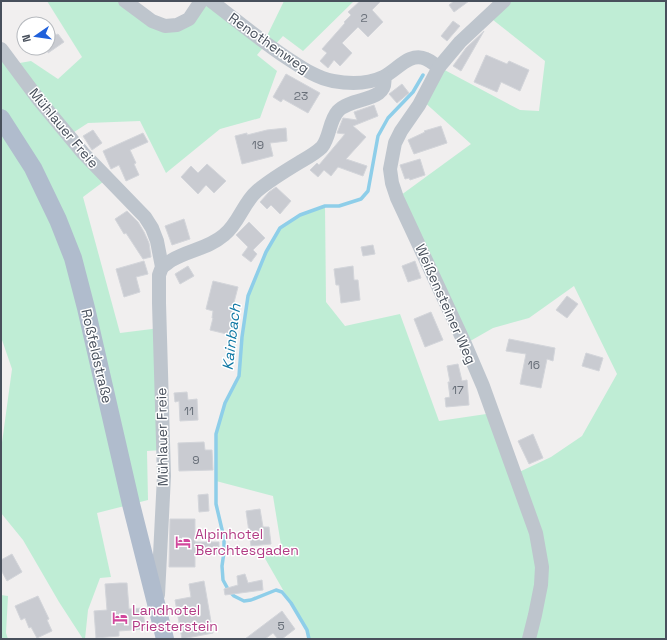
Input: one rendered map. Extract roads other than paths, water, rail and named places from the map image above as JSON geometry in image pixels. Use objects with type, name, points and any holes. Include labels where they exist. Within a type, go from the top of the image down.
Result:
[{"type":"main road","name":"Roßfeldstraße","points":[[1,118],[33,168],[58,220],[73,258],[86,308],[132,511],[165,639]]},
{"type":"street","points":[[125,1],[152,21],[165,26],[177,25],[189,19],[201,1]]},
{"type":"street","name":"Renothenweg","points":[[211,1],[264,42],[302,68],[331,81],[350,83],[384,77],[410,59],[418,57],[425,58],[439,67]]},
{"type":"street","name":"Weißensteiner Weg","points":[[504,1],[460,42],[439,67],[419,105],[401,131],[395,143],[390,169],[392,183],[397,198],[483,386],[536,533],[542,567],[541,585],[528,639]]},
{"type":"street","name":"Mühlauer Freie","points":[[1,49],[39,100],[83,153],[145,217],[158,241],[162,267],[159,275],[159,303],[164,476],[157,607]]},
{"type":"street","points":[[162,267],[172,260],[215,242],[225,235],[236,224],[251,197],[323,146],[334,117],[343,107],[376,95],[382,91],[385,84],[384,77]]},
{"type":"street","name":"Roßfeldstraße","points":[[157,607],[158,639]]},
{"type":"waterway","name":"Kainbach","points":[[309,639],[307,630],[291,603],[282,592],[276,590],[251,600],[244,601],[234,596],[229,591],[223,580],[222,566],[224,538],[216,504],[216,434],[225,403],[239,376],[242,337],[248,296],[266,252],[280,228],[300,215],[325,206],[339,206],[361,199],[368,191],[378,136],[388,118],[413,92],[423,75]]},
{"type":"place","name":"Alpinhotel Berchtesgaden","points":[[183,542]]},
{"type":"place","name":"Landhotel Priesterstein","points":[[120,618]]}]
